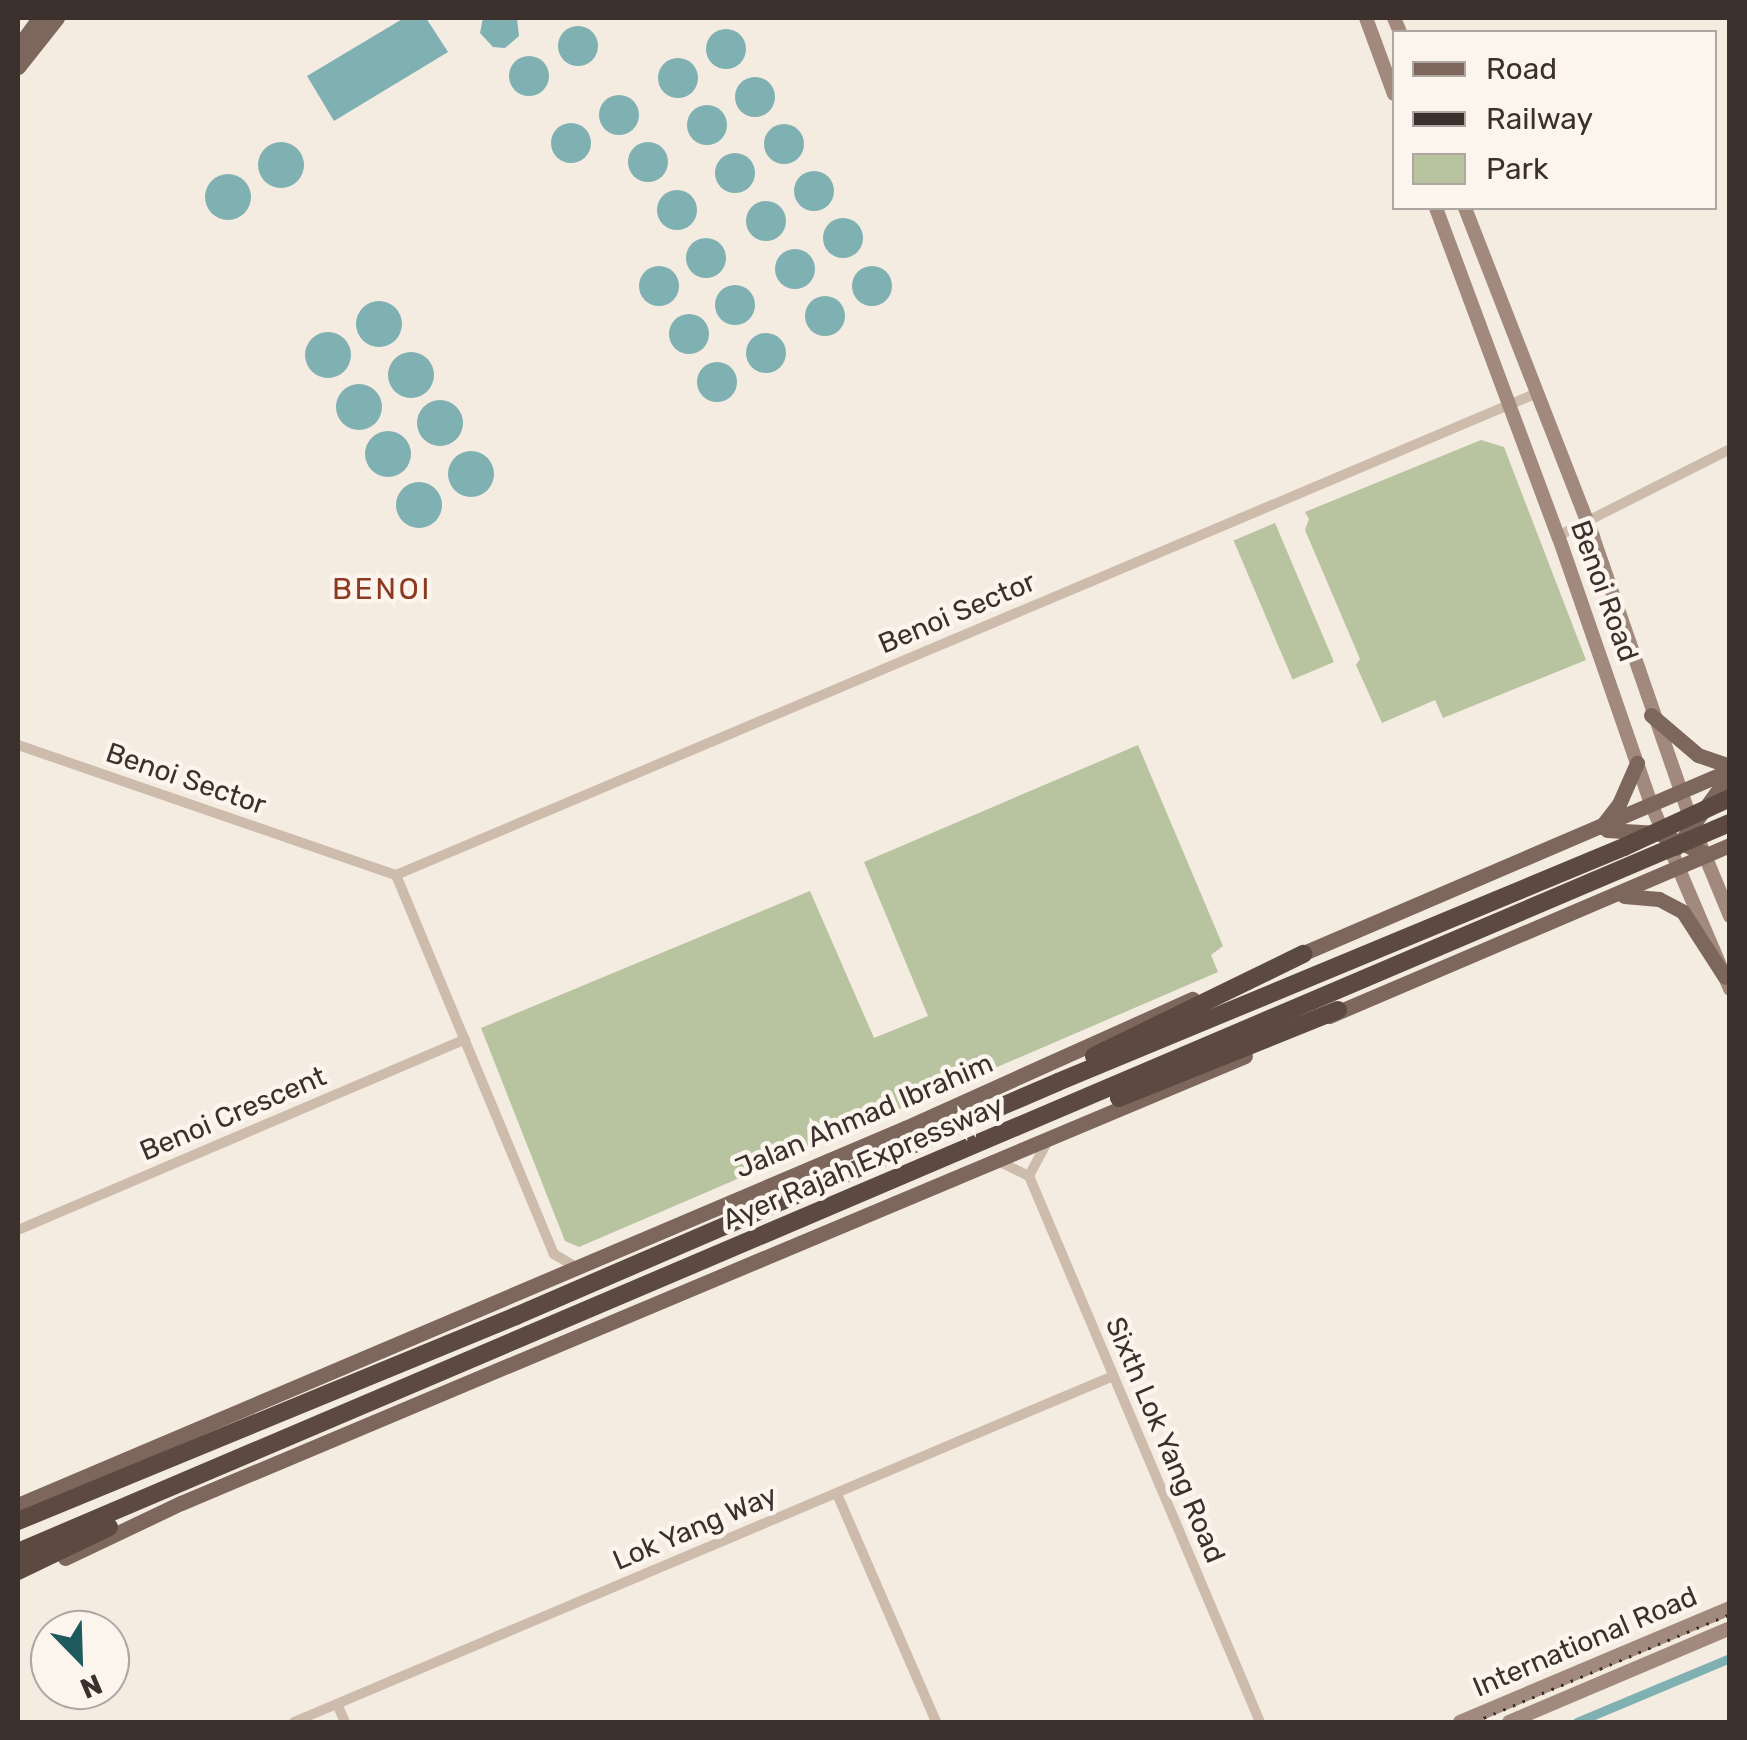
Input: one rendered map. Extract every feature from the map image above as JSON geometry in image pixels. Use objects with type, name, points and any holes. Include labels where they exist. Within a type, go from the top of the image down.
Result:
[{"type":"highway","name":"Ayer Rajah Expressway","points":[[18,1521],[516,1316],[1058,1082],[1624,848],[1730,798]]},
{"type":"highway","name":"Ayer Rajah Expressway","points":[[18,1552],[169,1492],[1633,868],[1730,823]]},
{"type":"highway","points":[[1058,1082],[1068,1070],[1118,1043],[1303,954]]},
{"type":"highway","points":[[967,1150],[1048,1125],[1338,1010]]},
{"type":"highway","points":[[18,1573],[144,1510],[169,1492]]},
{"type":"main road","points":[[18,47],[39,18]]},
{"type":"main road","points":[[18,67],[57,18]]},
{"type":"main road","points":[[1366,18],[1392,89]]},
{"type":"main road","name":"Benoi Road","points":[[1437,210],[1558,536],[1652,806],[1682,840],[1730,916]]},
{"type":"main road","name":"Benoi Road","points":[[1466,210],[1586,522],[1680,794],[1682,840],[1727,983]]},
{"type":"main road","points":[[18,1573],[989,1162],[1175,1088],[1338,1010],[1634,888],[1682,840],[1729,770],[1698,755],[1651,715]]},
{"type":"main road","points":[[1598,830],[1619,804],[1637,763]]},
{"type":"main road","name":"Jalan Ahmad Ibrahim","points":[[18,1505],[1598,830],[1729,770]]},
{"type":"main road","points":[[1598,830],[1730,842]]},
{"type":"main road","points":[[1634,888],[1682,840]]},
{"type":"main road","points":[[1612,898],[1642,895],[1683,912],[1727,983]]},
{"type":"main road","name":"International Road","points":[[1460,1722],[1730,1608]]},
{"type":"main road","name":"International Road","points":[[1509,1722],[1730,1628]]},
{"type":"street","name":"Benoi Sector","points":[[18,745],[396,875],[1537,393]]},
{"type":"street","points":[[1558,536],[1730,449]]},
{"type":"street","points":[[396,875],[554,1254],[576,1267]]},
{"type":"street","name":"Benoi Crescent","points":[[18,1230],[465,1040]]},
{"type":"street","points":[[989,1162],[1010,1162],[1030,1176],[1036,1155],[1050,1138]]},
{"type":"street","name":"Sixth Lok Yang Road","points":[[1030,1176],[1260,1722]]},
{"type":"street","points":[[547,1280],[554,1254]]},
{"type":"street","name":"Lok Yang Way","points":[[294,1722],[1114,1376]]},
{"type":"street","points":[[837,1494],[936,1722]]},
{"type":"street","points":[[338,1704],[345,1722]]},
{"type":"green space","points":[[1481,440],[1504,447],[1586,660],[1443,718],[1435,700],[1382,723],[1356,665],[1360,659],[1305,530],[1309,519],[1305,512]]},
{"type":"green space","points":[[1275,523],[1334,662],[1293,680],[1234,541]]},
{"type":"green space","points":[[1138,745],[1223,946],[1211,955],[1218,972],[579,1247],[565,1241],[481,1028],[810,891],[874,1038],[928,1016],[864,862]]},
{"type":"water","points":[[404,18],[426,18],[448,52],[334,121],[307,76]]},
{"type":"water","points":[[483,18],[517,18],[519,36],[505,48],[493,47],[480,33]]},
{"type":"water","points":[[578,26],[592,32],[598,46],[592,60],[578,66],[564,60],[558,46],[564,32]]},
{"type":"water","points":[[726,29],[740,35],[746,49],[740,63],[726,69],[712,63],[706,49],[712,35]]},
{"type":"water","points":[[529,56],[543,62],[549,76],[543,90],[529,96],[515,90],[509,76],[515,62]]},
{"type":"water","points":[[678,58],[692,64],[698,78],[692,92],[678,98],[664,92],[658,78],[664,64]]},
{"type":"water","points":[[755,77],[769,83],[775,97],[769,111],[755,117],[741,111],[735,97],[741,83]]},
{"type":"water","points":[[619,95],[633,101],[639,115],[633,129],[619,135],[605,129],[599,115],[605,101]]},
{"type":"water","points":[[707,105],[721,111],[727,125],[721,139],[707,145],[693,139],[687,125],[693,111]]},
{"type":"water","points":[[571,123],[585,129],[591,143],[585,157],[571,163],[557,157],[551,143],[557,129]]},
{"type":"water","points":[[784,124],[798,130],[804,144],[798,158],[784,164],[770,158],[764,144],[770,130]]},
{"type":"water","points":[[281,142],[297,149],[304,165],[297,181],[281,188],[265,181],[258,165],[265,149]]},
{"type":"water","points":[[648,142],[662,148],[668,162],[662,176],[648,182],[634,176],[628,162],[634,148]]},
{"type":"water","points":[[735,153],[749,159],[755,173],[749,187],[735,193],[721,187],[715,173],[721,159]]},
{"type":"water","points":[[814,171],[828,177],[834,191],[828,205],[814,211],[800,205],[794,191],[800,177]]},
{"type":"water","points":[[228,174],[244,181],[251,197],[244,213],[228,220],[212,213],[205,197],[212,181]]},
{"type":"water","points":[[677,190],[691,196],[697,210],[691,224],[677,230],[663,224],[657,210],[663,196]]},
{"type":"water","points":[[766,201],[780,207],[786,221],[780,235],[766,241],[752,235],[746,221],[752,207]]},
{"type":"water","points":[[843,218],[857,224],[863,238],[857,252],[843,258],[829,252],[823,238],[829,224]]},
{"type":"water","points":[[706,238],[720,244],[726,258],[720,272],[706,278],[692,272],[686,258],[692,244]]},
{"type":"water","points":[[795,249],[809,255],[815,269],[809,283],[795,289],[781,283],[775,269],[781,255]]},
{"type":"water","points":[[659,266],[673,272],[679,286],[673,300],[659,306],[645,300],[639,286],[645,272]]},
{"type":"water","points":[[872,266],[886,272],[892,286],[886,300],[872,306],[858,300],[852,286],[858,272]]},
{"type":"water","points":[[735,285],[749,291],[755,305],[749,319],[735,325],[721,319],[715,305],[721,291]]},
{"type":"water","points":[[825,296],[839,302],[845,316],[839,330],[825,336],[811,330],[805,316],[811,302]]},
{"type":"water","points":[[379,301],[395,308],[402,324],[395,340],[379,347],[363,340],[356,324],[363,308]]},
{"type":"water","points":[[689,314],[703,320],[709,334],[703,348],[689,354],[675,348],[669,334],[675,320]]},
{"type":"water","points":[[328,332],[344,339],[351,355],[344,371],[328,378],[312,371],[305,355],[312,339]]},
{"type":"water","points":[[766,333],[780,339],[786,353],[780,367],[766,373],[752,367],[746,353],[752,339]]},
{"type":"water","points":[[411,352],[427,359],[434,375],[427,391],[411,398],[395,391],[388,375],[395,359]]},
{"type":"water","points":[[717,362],[731,368],[737,382],[731,396],[717,402],[703,396],[697,382],[703,368]]},
{"type":"water","points":[[359,384],[375,391],[382,407],[375,423],[359,430],[343,423],[336,407],[343,391]]},
{"type":"water","points":[[440,400],[456,407],[463,423],[456,439],[440,446],[424,439],[417,423],[424,407]]},
{"type":"water","points":[[388,431],[404,438],[411,454],[404,470],[388,477],[372,470],[365,454],[372,438]]},
{"type":"water","points":[[471,451],[487,458],[494,474],[487,490],[471,497],[455,490],[448,474],[455,458]]},
{"type":"water","points":[[419,482],[435,489],[442,505],[435,521],[419,528],[403,521],[396,505],[403,489]]},
{"type":"waterway","points":[[1577,1722],[1730,1658]]},
{"type":"railway","points":[[1474,1722],[1730,1614]]},
{"type":"district","name":"BENOI","points":[[382,589]]}]
